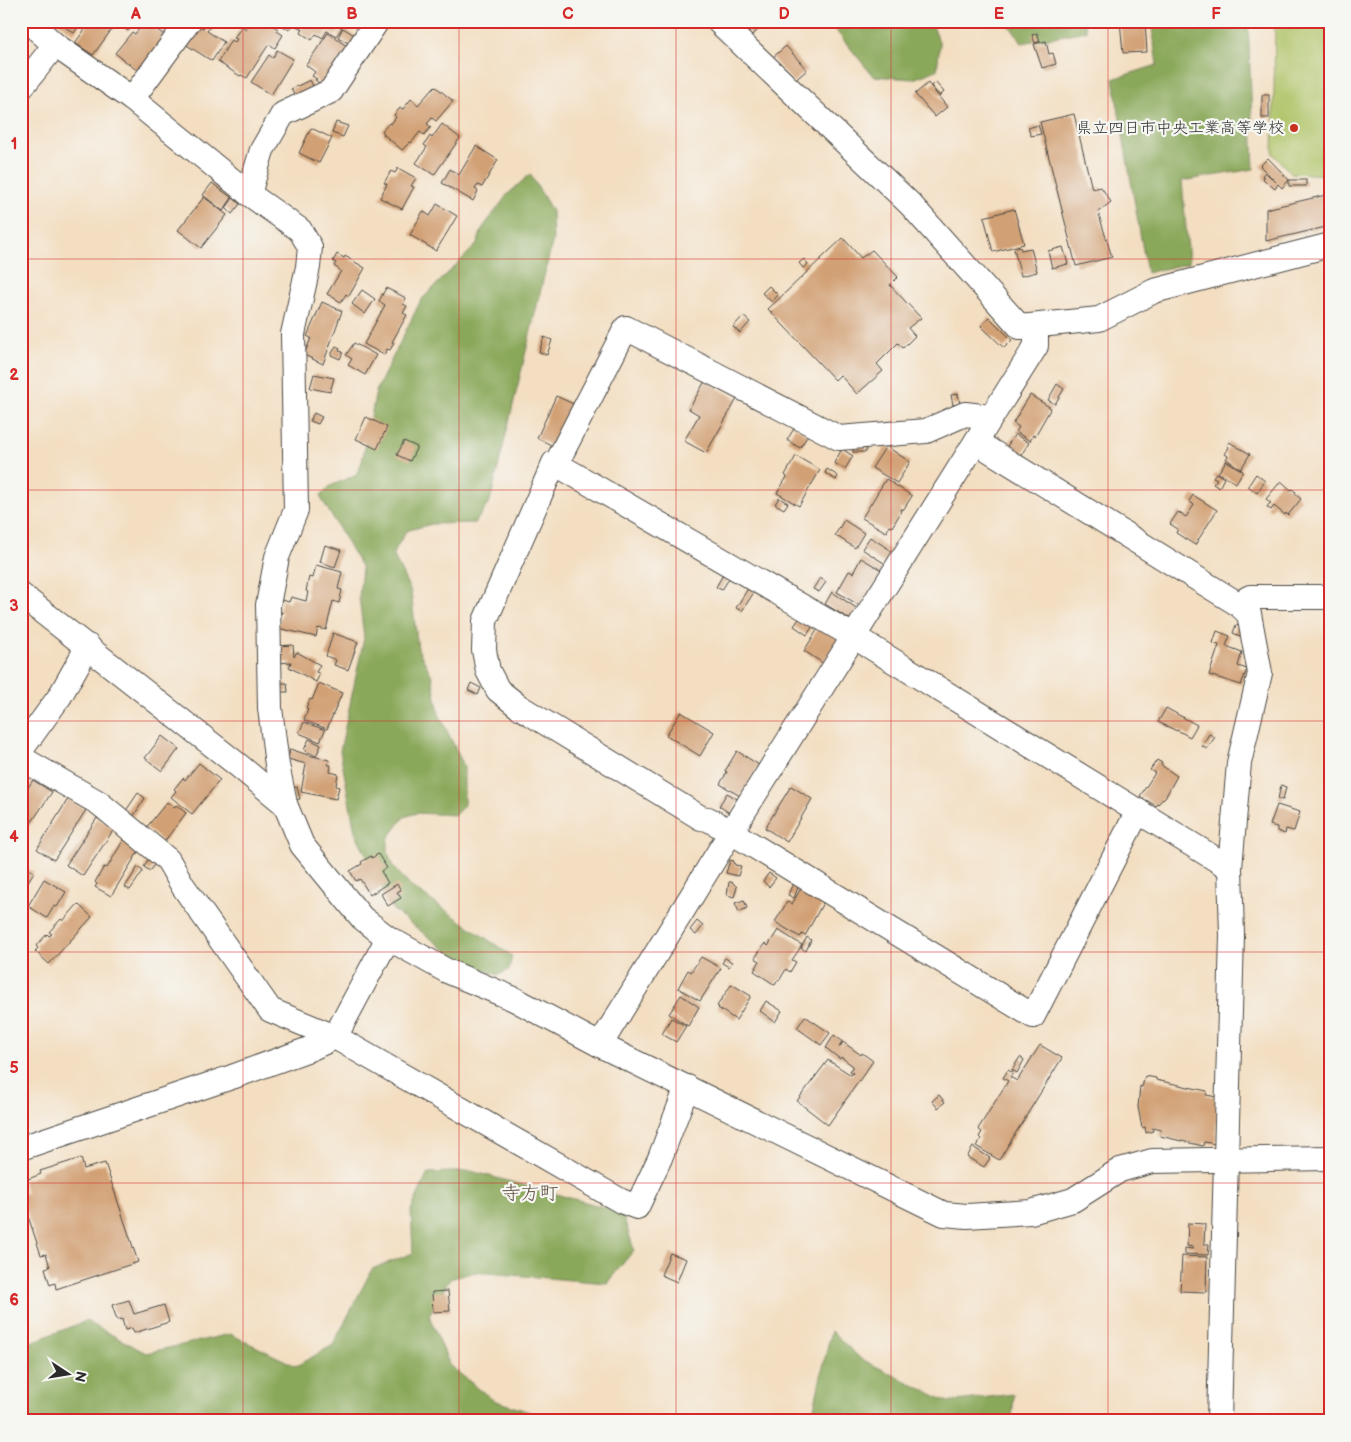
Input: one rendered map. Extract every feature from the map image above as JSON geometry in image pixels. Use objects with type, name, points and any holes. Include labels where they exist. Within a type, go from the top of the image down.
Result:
[{"type":"street","points":[[28,21],[55,45],[132,99],[249,194],[300,230],[310,247],[308,267],[293,334],[296,510],[277,557],[268,605],[270,708],[277,765],[285,804],[302,845],[362,918],[388,938],[447,971],[514,999],[600,1045],[944,1214],[967,1216],[1031,1212],[1073,1200],[1120,1170],[1152,1160],[1330,1158]]},
{"type":"street","points":[[132,99],[189,21]]},
{"type":"street","points":[[249,194],[262,150],[283,114],[331,91],[377,21]]},
{"type":"street","points":[[718,21],[910,204],[1020,327],[1099,319],[1154,291],[1330,245]]},
{"type":"street","points":[[21,88],[55,45]]},
{"type":"street","points":[[600,1045],[853,636],[1036,346],[1036,326]]},
{"type":"street","points":[[991,417],[965,414],[926,431],[839,438],[626,328],[556,464],[554,464],[485,621],[484,650],[488,671],[498,690],[518,706],[701,818],[708,819],[731,832],[1033,1016],[1138,811]]},
{"type":"street","points":[[976,442],[1238,604],[1249,614],[1260,673],[1239,763],[1230,868],[1232,935],[1219,1421]]},
{"type":"street","points":[[556,464],[853,636],[1230,868]]},
{"type":"street","points":[[21,595],[88,646],[285,804]]},
{"type":"street","points":[[1238,604],[1250,597],[1330,597]]},
{"type":"street","points":[[21,750],[60,696],[88,646]]},
{"type":"street","points":[[21,758],[99,803],[168,860],[183,886],[270,1010],[336,1037],[621,1201],[637,1208],[660,1158],[687,1087]]},
{"type":"street","points":[[21,1148],[259,1067],[312,1048],[336,1037],[388,938]]},
{"type":"green space","points":[[828,21],[931,21],[940,44],[937,70],[913,79],[873,76]]},
{"type":"green space","points":[[1006,21],[1085,21],[1086,31],[1022,43]]},
{"type":"green space","points":[[1151,21],[1248,21],[1254,169],[1182,181],[1189,263],[1147,273],[1113,79],[1157,65]]},
{"type":"green space","points":[[1275,21],[1330,21],[1330,175],[1291,173],[1273,154]]},
{"type":"green space","points":[[530,174],[552,211],[553,239],[490,501],[475,523],[432,524],[406,531],[393,554],[411,592],[418,649],[432,676],[439,714],[464,766],[464,805],[455,815],[417,813],[404,817],[388,839],[388,852],[392,865],[410,886],[512,956],[509,970],[498,975],[460,961],[393,910],[355,832],[340,751],[364,638],[359,597],[362,568],[320,496],[330,486],[356,475],[362,462],[376,391],[421,300],[477,244],[482,229],[507,195]]},
{"type":"green space","points":[[471,1171],[622,1212],[634,1250],[607,1283],[475,1272],[450,1279],[429,1315],[450,1366],[493,1400],[557,1421],[21,1421],[21,1346],[86,1321],[146,1353],[230,1334],[296,1366],[333,1345],[372,1269],[413,1253],[411,1210],[428,1173]]},
{"type":"green space","points":[[831,1331],[861,1359],[948,1402],[1014,1394],[1012,1419],[1011,1421],[811,1421]]},
{"type":"building","points":[[56,21],[82,21],[74,33]]},
{"type":"building","points":[[91,21],[101,21],[112,29],[93,55],[75,43]]},
{"type":"building","points":[[115,21],[135,21],[128,31]]},
{"type":"building","points":[[136,21],[146,21],[168,38],[139,72],[115,53],[132,32],[135,34],[141,26]]},
{"type":"building","points":[[207,21],[213,23],[207,31],[224,42],[212,61],[185,44],[198,25],[203,28]]},
{"type":"building","points":[[251,21],[263,21],[268,25],[269,23],[283,35],[275,48],[269,44],[247,78],[240,76],[218,62],[231,40],[235,42],[237,39],[234,38],[242,26],[246,29]]},
{"type":"building","points":[[276,21],[295,21],[289,30]]},
{"type":"building","points":[[299,21],[331,21],[342,28],[336,36],[327,31],[323,38],[316,34],[312,40],[301,33],[303,29],[296,26]]},
{"type":"building","points":[[739,21],[764,21],[766,23],[752,35]]},
{"type":"building","points":[[1120,21],[1145,21],[1147,52],[1123,53]]},
{"type":"building","points":[[343,28],[359,38],[353,46],[338,37]]},
{"type":"building","points":[[21,32],[28,38],[21,47]]},
{"type":"building","points":[[328,33],[351,49],[324,86],[315,80],[317,79],[312,76],[315,72],[306,65]]},
{"type":"building","points":[[1037,33],[1040,41],[1035,43],[1032,35]]},
{"type":"building","points":[[1046,41],[1049,54],[1053,53],[1056,64],[1042,68],[1034,44]]},
{"type":"building","points":[[786,46],[807,70],[793,82],[772,58]]},
{"type":"building","points":[[277,50],[293,59],[271,95],[251,82],[269,55],[273,58]]},
{"type":"building","points":[[310,80],[316,92],[298,102],[291,89]]},
{"type":"building","points":[[935,82],[944,92],[940,96],[931,86]]},
{"type":"building","points":[[928,83],[947,107],[935,117],[915,94]]},
{"type":"building","points":[[435,86],[453,101],[436,121],[432,118],[427,124],[431,127],[424,135],[420,132],[402,150],[382,131],[389,123],[391,124],[396,117],[394,115],[400,108],[403,109],[411,99],[418,105]]},
{"type":"building","points":[[1262,95],[1269,95],[1269,118],[1262,118]]},
{"type":"building","points":[[1074,114],[1092,189],[1101,187],[1111,202],[1098,212],[1112,257],[1076,266],[1040,122]]},
{"type":"building","points":[[336,122],[348,126],[343,137],[332,133]]},
{"type":"building","points":[[442,124],[460,138],[434,175],[416,163],[427,147],[424,145],[430,136],[432,138]]},
{"type":"building","points":[[1038,125],[1041,134],[1031,136],[1028,128]]},
{"type":"building","points":[[311,128],[332,138],[319,163],[299,153]]},
{"type":"building","points":[[476,146],[498,160],[482,187],[478,185],[475,189],[478,191],[473,201],[442,183],[450,169],[459,175]]},
{"type":"building","points":[[1268,158],[1289,180],[1282,188],[1278,184],[1275,189],[1263,179],[1264,177],[1262,176],[1265,172],[1276,182],[1260,166]]},
{"type":"building","points":[[398,168],[416,178],[411,186],[414,187],[402,209],[380,198],[387,184],[384,183],[391,171],[395,173]]},
{"type":"building","points":[[1289,180],[1306,180],[1306,186],[1289,186]]},
{"type":"building","points":[[212,183],[232,198],[223,211],[203,195]]},
{"type":"building","points":[[1330,194],[1330,226],[1266,241],[1266,209]]},
{"type":"building","points":[[204,197],[227,215],[201,248],[178,230]]},
{"type":"building","points":[[233,198],[240,204],[232,214],[226,208]]},
{"type":"building","points":[[437,204],[457,216],[436,251],[410,235],[423,211],[430,216]]},
{"type":"building","points":[[1014,209],[1024,244],[993,252],[984,217]]},
{"type":"building","points":[[843,238],[861,258],[872,250],[898,277],[890,285],[921,318],[908,328],[915,336],[903,348],[898,343],[877,364],[883,371],[857,394],[840,375],[835,380],[768,309]]},
{"type":"building","points":[[1020,247],[1021,250],[1031,248],[1037,272],[1021,276],[1014,249]]},
{"type":"building","points":[[1063,247],[1068,264],[1052,268],[1048,251]]},
{"type":"building","points":[[337,254],[344,258],[345,256],[365,268],[349,296],[346,294],[341,302],[327,294],[341,271],[334,266],[336,263],[333,261]]},
{"type":"building","points":[[804,259],[808,264],[803,268],[799,263]]},
{"type":"building","points":[[769,286],[778,295],[772,302],[762,293]]},
{"type":"building","points":[[386,288],[406,298],[403,304],[407,306],[403,313],[407,315],[392,342],[394,343],[390,350],[387,349],[384,355],[364,344],[385,305],[379,301]]},
{"type":"building","points":[[362,290],[375,299],[365,314],[352,304]]},
{"type":"building","points":[[322,302],[342,311],[323,364],[304,355],[311,338],[307,336]]},
{"type":"building","points":[[743,316],[750,322],[740,333],[733,327]]},
{"type":"building","points":[[989,317],[1012,340],[1004,348],[981,326]]},
{"type":"building","points":[[544,337],[552,340],[547,355],[539,352]]},
{"type":"building","points":[[354,343],[376,355],[365,375],[348,365],[352,359],[346,355]]},
{"type":"building","points":[[336,346],[340,348],[339,351],[343,352],[340,359],[331,355]]},
{"type":"building","points":[[314,374],[334,378],[330,392],[310,388]]},
{"type":"building","points":[[705,381],[737,399],[706,453],[684,441],[699,415],[689,409]]},
{"type":"building","points":[[1057,384],[1064,389],[1055,404],[1048,400]]},
{"type":"building","points":[[958,394],[960,404],[953,405],[951,395]]},
{"type":"building","points":[[1030,395],[1051,408],[1035,436],[1033,435],[1030,441],[1016,432],[1019,427],[1013,423]]},
{"type":"building","points":[[556,396],[580,407],[553,446],[537,438]]},
{"type":"building","points":[[314,413],[322,417],[318,424],[310,421]]},
{"type":"building","points":[[366,417],[387,427],[377,449],[356,439]]},
{"type":"building","points":[[795,427],[808,435],[800,448],[787,440]]},
{"type":"building","points":[[1015,434],[1029,443],[1020,457],[1006,448]]},
{"type":"building","points":[[404,441],[417,447],[410,461],[397,455]]},
{"type":"building","points":[[1229,442],[1250,454],[1241,469],[1226,459],[1228,456],[1225,454],[1229,447],[1227,445]]},
{"type":"building","points":[[853,446],[866,446],[866,452],[853,452]]},
{"type":"building","points":[[886,446],[910,462],[897,483],[872,468]]},
{"type":"building","points":[[842,449],[853,456],[845,469],[834,463]]},
{"type":"building","points":[[796,456],[820,470],[799,506],[777,493],[787,477],[785,475]]},
{"type":"building","points":[[1226,461],[1243,471],[1236,483],[1218,473]]},
{"type":"building","points":[[827,469],[838,476],[836,480],[825,473]]},
{"type":"building","points":[[1216,473],[1224,478],[1219,488],[1213,484],[1217,479],[1213,477]]},
{"type":"building","points":[[1256,474],[1265,481],[1257,493],[1248,486]]},
{"type":"building","points":[[886,479],[912,496],[903,510],[901,508],[901,512],[892,527],[890,526],[886,532],[862,518]]},
{"type":"building","points":[[1281,481],[1296,492],[1295,494],[1301,499],[1288,515],[1286,513],[1285,515],[1274,506],[1271,510],[1267,507],[1271,503],[1266,499]]},
{"type":"building","points":[[1193,495],[1217,510],[1195,545],[1176,533],[1178,529],[1170,524],[1178,512],[1186,517],[1194,505],[1189,501]]},
{"type":"building","points":[[779,498],[788,503],[784,509],[775,504]]},
{"type":"building","points":[[844,520],[864,533],[855,548],[835,535]]},
{"type":"building","points":[[870,537],[895,553],[887,565],[862,549]]},
{"type":"building","points":[[325,545],[341,550],[335,567],[320,562]]},
{"type":"building","points":[[861,558],[883,571],[862,607],[837,592],[849,571],[853,573]]},
{"type":"building","points":[[316,565],[342,572],[338,589],[342,590],[339,603],[333,601],[326,630],[318,628],[316,637],[278,628],[282,612],[279,612],[282,600],[289,602],[291,597],[306,601],[309,577],[313,578]]},
{"type":"building","points":[[724,573],[730,577],[722,590],[716,587]]},
{"type":"building","points":[[820,578],[826,582],[819,592],[813,589]]},
{"type":"building","points":[[750,585],[756,589],[742,611],[736,608]]},
{"type":"building","points":[[832,592],[858,609],[851,620],[825,604]]},
{"type":"building","points":[[801,616],[814,624],[807,635],[794,626]]},
{"type":"building","points":[[1236,625],[1243,627],[1240,636],[1233,633]]},
{"type":"building","points":[[819,627],[838,639],[823,663],[804,651]]},
{"type":"building","points":[[1217,631],[1230,636],[1226,646],[1242,652],[1238,666],[1247,669],[1241,685],[1209,675],[1219,645],[1213,643]]},
{"type":"building","points":[[333,633],[358,642],[348,670],[334,665],[336,660],[326,656]]},
{"type":"building","points":[[293,645],[294,657],[297,652],[320,665],[316,672],[320,674],[316,682],[289,667],[291,662],[278,663],[277,646]]},
{"type":"building","points":[[276,683],[287,683],[288,692],[277,692]]},
{"type":"building","points":[[319,683],[342,693],[327,729],[304,720],[308,709],[306,708],[310,699],[312,700]]},
{"type":"building","points":[[471,683],[481,688],[478,695],[468,690]]},
{"type":"building","points":[[1166,708],[1197,725],[1190,737],[1158,722]]},
{"type":"building","points":[[681,712],[714,732],[700,756],[666,735]]},
{"type":"building","points":[[304,722],[325,730],[320,742],[299,733]]},
{"type":"building","points":[[1209,734],[1215,737],[1207,749],[1202,746]]},
{"type":"building","points":[[162,736],[179,749],[162,771],[145,758]]},
{"type":"building","points":[[309,739],[321,745],[316,756],[304,750]]},
{"type":"building","points":[[290,749],[329,760],[328,765],[331,765],[330,772],[338,774],[336,786],[339,787],[336,799],[301,792],[306,764],[288,759]]},
{"type":"building","points":[[737,751],[759,765],[740,796],[720,784],[727,772],[725,771]]},
{"type":"building","points":[[1157,760],[1177,776],[1166,796],[1156,806],[1140,796],[1155,773],[1150,770]]},
{"type":"building","points":[[199,763],[220,780],[192,814],[171,797],[176,791],[174,789],[183,778],[185,780]]},
{"type":"building","points":[[33,780],[52,792],[21,838],[21,798]]},
{"type":"building","points":[[1281,785],[1286,787],[1283,800],[1278,799]]},
{"type":"building","points":[[791,786],[812,799],[787,842],[765,828]]},
{"type":"building","points":[[297,787],[300,799],[293,800],[291,788]]},
{"type":"building","points":[[138,793],[145,798],[133,817],[125,812]]},
{"type":"building","points":[[727,793],[739,800],[731,814],[719,806]]},
{"type":"building","points":[[68,799],[86,810],[54,860],[37,849]]},
{"type":"building","points":[[167,802],[174,808],[176,805],[186,813],[164,842],[146,828]]},
{"type":"building","points":[[1277,805],[1300,812],[1294,831],[1286,829],[1285,834],[1277,831],[1277,827],[1270,825]]},
{"type":"building","points":[[97,818],[114,829],[83,876],[66,865]]},
{"type":"building","points":[[124,839],[140,849],[111,896],[95,887],[97,884],[95,882],[104,867],[107,868]]},
{"type":"building","points":[[378,854],[387,868],[381,871],[388,883],[370,895],[360,879],[356,881],[350,871],[362,864],[361,862]]},
{"type":"building","points":[[149,858],[156,862],[150,871],[144,867]]},
{"type":"building","points":[[730,860],[734,861],[735,865],[741,866],[738,876],[726,873]]},
{"type":"building","points":[[21,865],[34,872],[25,886],[27,887],[21,898]]},
{"type":"building","points":[[138,867],[143,871],[130,890],[125,887]]},
{"type":"building","points":[[769,873],[776,878],[769,887],[763,881]]},
{"type":"building","points":[[44,879],[66,892],[57,907],[54,906],[47,918],[28,906]]},
{"type":"building","points":[[729,882],[732,882],[737,887],[734,897],[727,895]]},
{"type":"building","points":[[793,883],[799,885],[794,898],[788,895]]},
{"type":"building","points":[[397,884],[401,890],[397,892],[401,898],[388,906],[381,894]]},
{"type":"building","points":[[801,888],[824,901],[805,936],[802,934],[800,937],[775,922],[787,902],[792,904]]},
{"type":"building","points":[[744,900],[747,908],[739,912],[735,903]]},
{"type":"building","points":[[78,904],[92,917],[49,964],[35,951],[38,948],[36,946],[47,934],[49,936],[52,934],[49,932],[61,919],[63,921]]},
{"type":"building","points":[[697,921],[703,926],[696,935],[690,930]]},
{"type":"building","points":[[778,930],[802,945],[792,960],[796,962],[790,972],[786,969],[775,985],[754,971],[760,961],[755,958],[765,943],[768,946]]},
{"type":"building","points":[[807,937],[811,940],[806,951],[801,948]]},
{"type":"building","points":[[701,957],[721,968],[700,1001],[678,988],[688,970],[691,972]]},
{"type":"building","points":[[725,958],[732,962],[729,967],[722,963]]},
{"type":"building","points":[[731,985],[751,996],[736,1020],[717,1006]]},
{"type":"building","points":[[681,995],[699,1007],[688,1026],[669,1014]]},
{"type":"building","points":[[766,1001],[782,1011],[775,1022],[760,1011]]},
{"type":"building","points":[[805,1016],[830,1033],[821,1045],[797,1028]]},
{"type":"building","points":[[671,1018],[686,1026],[676,1042],[662,1034]]},
{"type":"building","points":[[834,1035],[842,1041],[839,1047],[843,1042],[873,1061],[828,1125],[797,1101],[828,1060],[851,1075],[853,1073],[850,1071],[853,1066],[826,1048]]},
{"type":"building","points":[[1040,1045],[1062,1058],[999,1160],[976,1146],[981,1139],[979,1137],[982,1132],[978,1129],[1008,1081],[1003,1078],[1008,1070],[1013,1073],[1010,1077],[1017,1081]]},
{"type":"building","points":[[1020,1057],[1024,1060],[1017,1073],[1012,1070]]},
{"type":"building","points":[[1145,1076],[1207,1091],[1206,1095],[1217,1097],[1216,1144],[1204,1142],[1203,1146],[1160,1136],[1161,1130],[1152,1128],[1153,1131],[1146,1133],[1145,1127],[1142,1128],[1138,1107],[1140,1086],[1142,1087]]},
{"type":"building","points":[[939,1095],[945,1102],[938,1108],[932,1101]]},
{"type":"building","points":[[973,1147],[990,1158],[984,1167],[967,1157]]},
{"type":"building","points":[[81,1158],[84,1169],[105,1163],[138,1262],[56,1289],[55,1283],[50,1285],[45,1268],[50,1267],[46,1254],[41,1255],[21,1195],[27,1193],[23,1181],[41,1174],[40,1171]]},
{"type":"building","points":[[1188,1223],[1205,1224],[1204,1244],[1209,1244],[1208,1255],[1185,1254],[1185,1248],[1193,1249],[1193,1247],[1187,1246]]},
{"type":"building","points":[[670,1253],[686,1259],[677,1282],[661,1275]]},
{"type":"building","points":[[1182,1256],[1207,1257],[1206,1292],[1180,1291]]},
{"type":"building","points":[[448,1291],[450,1311],[433,1312],[432,1292]]},
{"type":"building","points":[[129,1300],[134,1314],[164,1305],[169,1322],[134,1333],[132,1328],[125,1330],[122,1319],[117,1320],[112,1305]]},
{"type":"building","points":[[783,1416],[799,1418],[798,1421],[782,1421]]},
{"type":"place","name":"県立四日市中央工業高等学校","points":[[1294,128]]},
{"type":"district","name":"寺方町","points":[[530,1193]]}]
